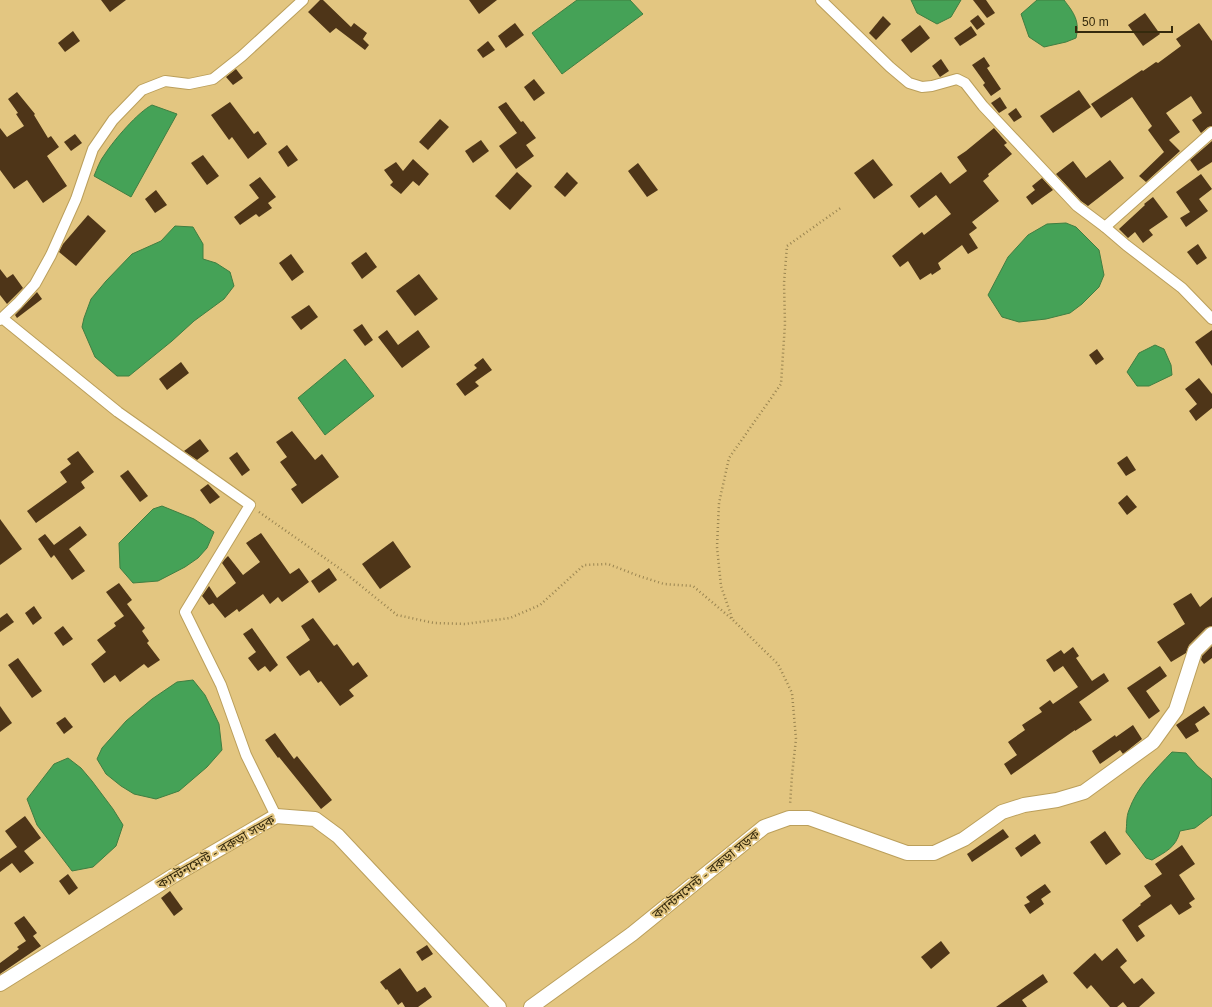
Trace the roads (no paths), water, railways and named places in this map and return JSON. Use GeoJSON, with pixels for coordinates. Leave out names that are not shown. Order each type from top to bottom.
{"type":"FeatureCollection","features":[{"type":"Feature","properties":{"kind":"main road","name":"ক্যান্টনমেন্ট - বরুড়া সড়ক"},"geometry":{"type":"LineString","coordinates":[[531,1007],[632,934],[764,827],[790,818],[809,818],[907,853],[934,853],[964,839],[1002,812],[1024,805],[1057,800],[1084,792],[1153,742],[1176,710],[1195,651],[1212,634]]}},
{"type":"Feature","properties":{"kind":"main road","name":"ক্যান্টনমেন্ট - বরুড়া সড়ক"},"geometry":{"type":"LineString","coordinates":[[0,984],[173,876],[276,816],[315,819],[338,836],[499,1007]]}},
{"type":"Feature","properties":{"kind":"street"},"geometry":{"type":"LineString","coordinates":[[276,816],[246,755],[221,685],[185,612],[250,505],[118,412],[1,319],[35,284],[51,256],[76,199],[93,149],[113,120],[142,90],[165,81],[189,84],[213,79],[242,56],[303,0]]}},
{"type":"Feature","properties":{"kind":"street"},"geometry":{"type":"LineString","coordinates":[[821,0],[890,67],[909,83],[922,87],[932,86],[957,78],[965,83],[983,106],[1076,206],[1182,288],[1212,319]]}},
{"type":"Feature","properties":{"kind":"street"},"geometry":{"type":"LineString","coordinates":[[1105,227],[1212,132]]}}]}
